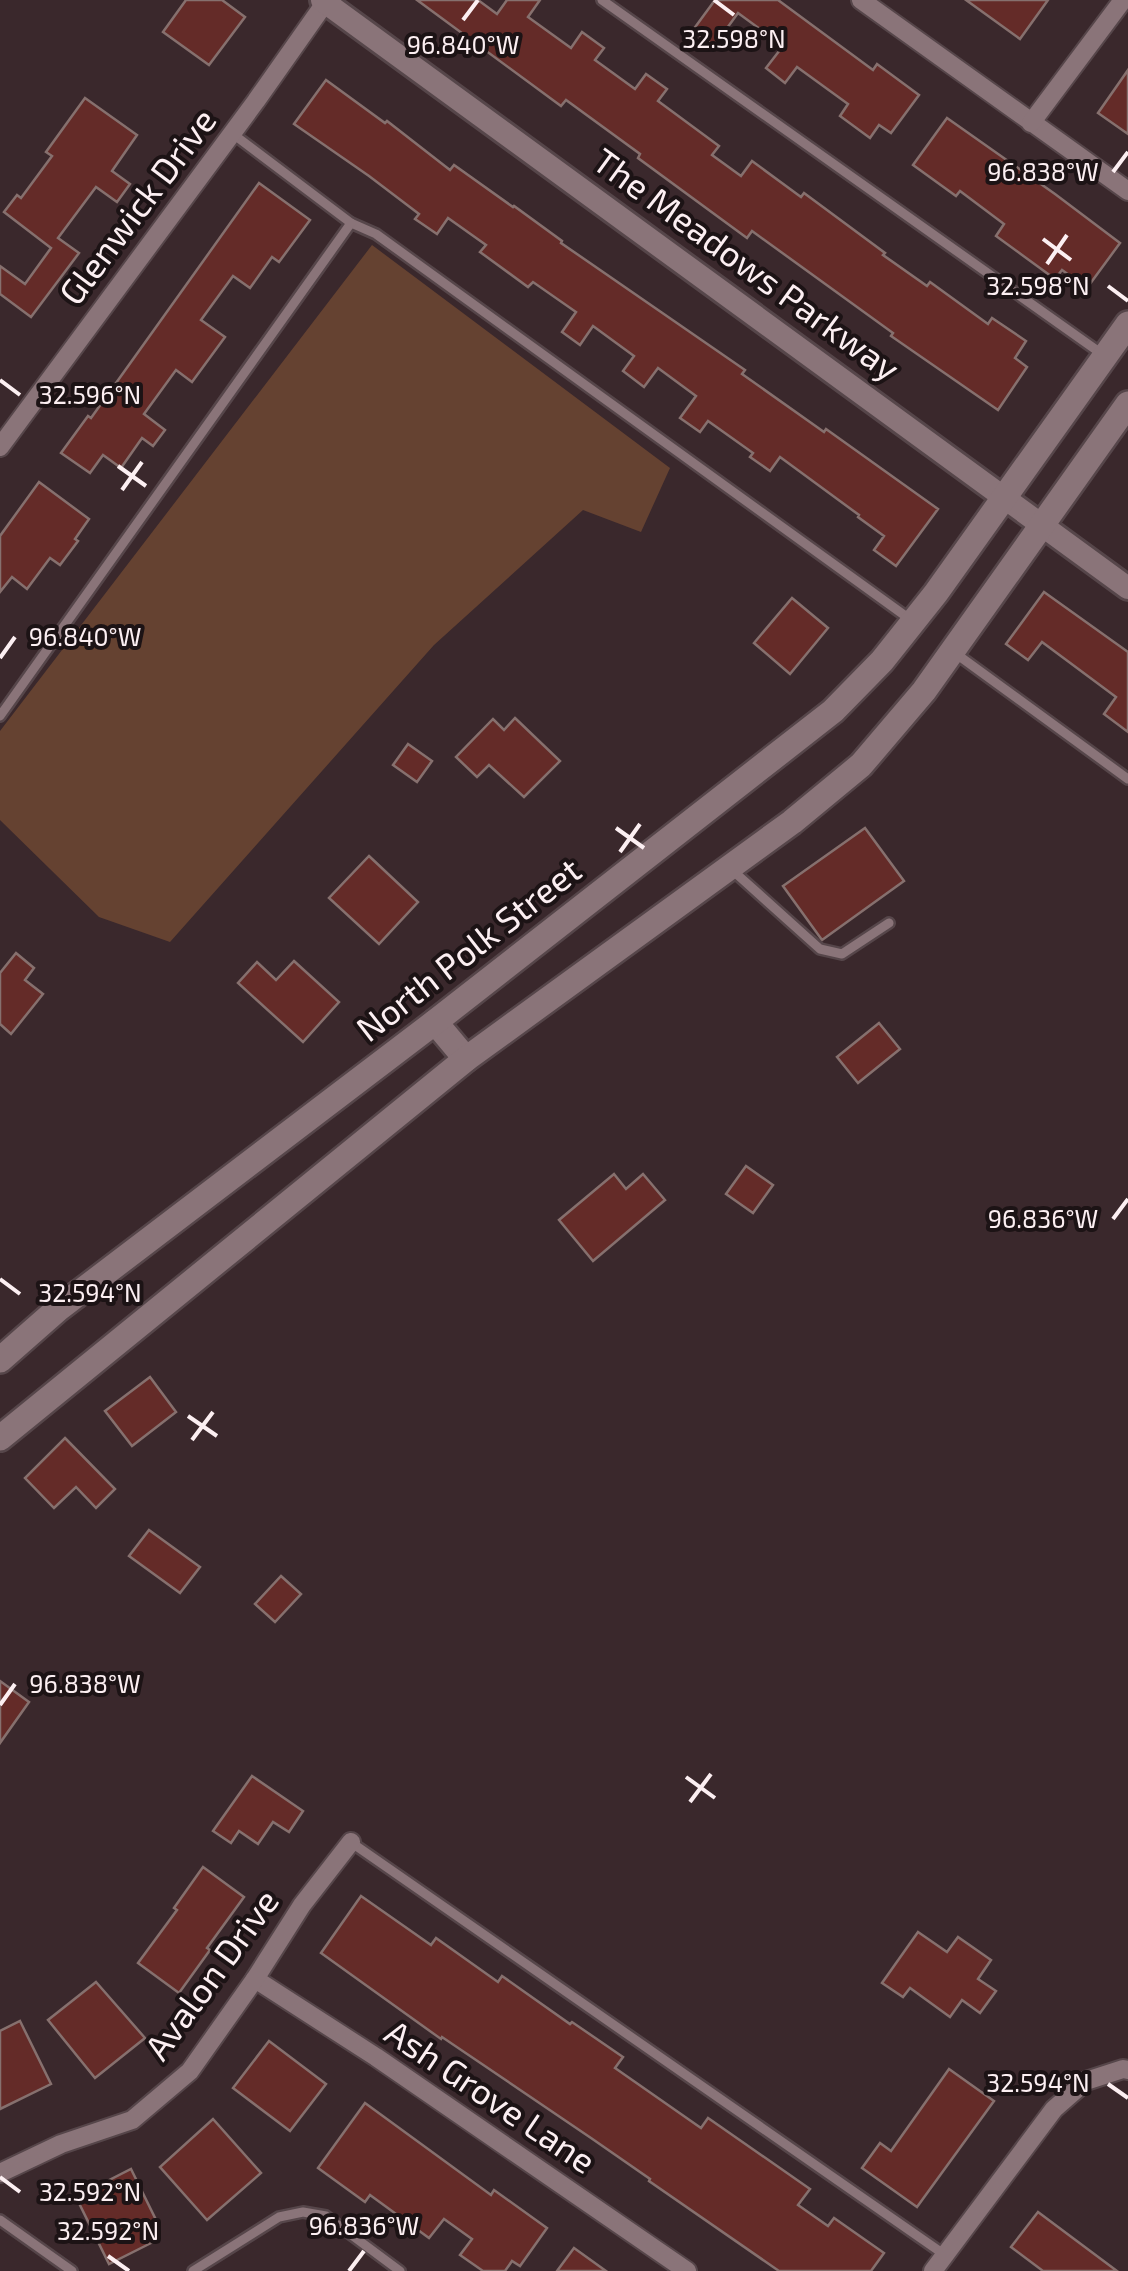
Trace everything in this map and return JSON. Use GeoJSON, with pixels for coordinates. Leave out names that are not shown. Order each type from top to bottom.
{"type":"FeatureCollection","features":[{"type":"Feature","properties":{"kind":"main road","name":"North Polk Street"},"geometry":{"type":"LineString","coordinates":[[0,1360],[58,1309],[834,711],[882,662],[913,622],[1128,324]]}},
{"type":"Feature","properties":{"kind":"main road"},"geometry":{"type":"LineString","coordinates":[[0,1438],[466,1059],[792,822],[860,764],[924,691],[1128,404]]}},
{"type":"Feature","properties":{"kind":"main road"},"geometry":{"type":"LineString","coordinates":[[435,1022],[466,1059]]}},
{"type":"Feature","properties":{"kind":"street"},"geometry":{"type":"LineString","coordinates":[[861,0],[1128,190]]}},
{"type":"Feature","properties":{"kind":"street"},"geometry":{"type":"LineString","coordinates":[[1032,123],[1122,0]]}},
{"type":"Feature","properties":{"kind":"street","name":"Glenwick Drive"},"geometry":{"type":"LineString","coordinates":[[0,447],[232,134],[323,1]]}},
{"type":"Feature","properties":{"kind":"street","name":"The Meadows Parkway"},"geometry":{"type":"LineString","coordinates":[[323,1],[1128,588]]}},
{"type":"Feature","properties":{"kind":"street","name":"Avalon Drive"},"geometry":{"type":"LineString","coordinates":[[0,2173],[60,2144],[132,2120],[190,2072],[302,1905],[351,1842]]}},
{"type":"Feature","properties":{"kind":"street","name":"Ash Grove Lane"},"geometry":{"type":"LineString","coordinates":[[255,1979],[687,2271]]}},
{"type":"Feature","properties":{"kind":"street"},"geometry":{"type":"LineString","coordinates":[[933,2271],[1054,2110],[1086,2081],[1128,2070]]}},
{"type":"Feature","properties":{"kind":"lane"},"geometry":{"type":"LineString","coordinates":[[602,0],[1106,356]]}},
{"type":"Feature","properties":{"kind":"lane"},"geometry":{"type":"LineString","coordinates":[[232,134],[350,223],[376,234],[913,622]]}},
{"type":"Feature","properties":{"kind":"lane"},"geometry":{"type":"LineString","coordinates":[[0,716],[350,223]]}},
{"type":"Feature","properties":{"kind":"lane"},"geometry":{"type":"LineString","coordinates":[[952,652],[1128,779]]}},
{"type":"Feature","properties":{"kind":"lane"},"geometry":{"type":"LineString","coordinates":[[729,867],[820,950],[842,954],[889,923]]}},
{"type":"Feature","properties":{"kind":"lane"},"geometry":{"type":"LineString","coordinates":[[351,1842],[945,2255]]}},
{"type":"Feature","properties":{"kind":"lane"},"geometry":{"type":"LineString","coordinates":[[193,2271],[279,2217],[303,2212],[326,2216],[400,2271]]}},
{"type":"Feature","properties":{"kind":"lane"},"geometry":{"type":"LineString","coordinates":[[0,2220],[72,2271]]}},
{"type":"Feature","properties":{"kind":"shaded area"},"geometry":{"type":"Polygon","coordinates":[[[372,245],[670,468],[641,532],[583,510],[434,645],[170,942],[99,917],[0,820],[0,731],[372,245]]]}},
{"type":"Feature","properties":{"kind":"building"},"geometry":{"type":"Polygon","coordinates":[[[186,0],[222,0],[245,17],[209,65],[163,32],[186,0]]]}},
{"type":"Feature","properties":{"kind":"building"},"geometry":{"type":"Polygon","coordinates":[[[417,0],[478,0],[497,14],[507,0],[540,0],[528,17],[571,48],[582,32],[604,48],[595,60],[635,89],[646,74],[667,89],[658,101],[719,146],[712,155],[741,176],[752,161],[801,197],[804,193],[927,286],[930,282],[988,324],[992,318],[1026,341],[1015,358],[1027,367],[998,410],[891,336],[893,333],[752,231],[747,238],[566,100],[561,106],[417,0]]]}},
{"type":"Feature","properties":{"kind":"building"},"geometry":{"type":"Polygon","coordinates":[[[715,0],[778,0],[873,70],[877,64],[919,95],[891,133],[879,125],[870,138],[840,116],[848,104],[797,67],[785,83],[766,68],[783,46],[738,13],[714,46],[693,30],[715,0]]]}},
{"type":"Feature","properties":{"kind":"building"},"geometry":{"type":"Polygon","coordinates":[[[966,0],[1048,0],[1020,39],[966,0]]]}},
{"type":"Feature","properties":{"kind":"building"},"geometry":{"type":"Polygon","coordinates":[[[1128,70],[1128,134],[1098,113],[1128,70]]]}},
{"type":"Feature","properties":{"kind":"building"},"geometry":{"type":"Polygon","coordinates":[[[326,80],[450,170],[454,165],[514,206],[745,370],[742,374],[938,509],[896,566],[874,550],[884,536],[859,515],[780,457],[770,471],[750,457],[753,453],[708,421],[700,432],[680,418],[696,396],[658,368],[644,387],[623,371],[634,356],[593,326],[580,345],[562,332],[576,312],[533,282],[528,287],[480,252],[486,245],[448,218],[437,234],[415,219],[419,214],[294,124],[326,80]]]}},
{"type":"Feature","properties":{"kind":"building"},"geometry":{"type":"Polygon","coordinates":[[[85,98],[137,135],[112,171],[130,184],[117,202],[96,187],[58,238],[79,253],[31,317],[0,294],[0,266],[25,284],[51,248],[4,212],[17,195],[21,198],[52,156],[46,152],[85,98]]]}},
{"type":"Feature","properties":{"kind":"building"},"geometry":{"type":"Polygon","coordinates":[[[947,118],[1120,243],[1087,288],[1062,270],[1055,279],[996,236],[1004,224],[960,191],[956,196],[913,165],[947,118]]]}},
{"type":"Feature","properties":{"kind":"building"},"geometry":{"type":"Polygon","coordinates":[[[259,183],[310,220],[279,262],[272,257],[250,288],[233,276],[201,320],[225,337],[192,382],[176,370],[144,414],[165,430],[153,446],[142,438],[121,468],[103,455],[90,473],[61,453],[88,416],[91,418],[259,183]]]}},
{"type":"Feature","properties":{"kind":"building"},"geometry":{"type":"Polygon","coordinates":[[[39,482],[89,519],[60,565],[50,558],[27,589],[12,577],[0,592],[0,536],[39,482]]]}},
{"type":"Feature","properties":{"kind":"building"},"geometry":{"type":"Polygon","coordinates":[[[1044,592],[1128,652],[1128,732],[1104,714],[1116,697],[1042,642],[1028,660],[1006,644],[1044,592]]]}},
{"type":"Feature","properties":{"kind":"building"},"geometry":{"type":"Polygon","coordinates":[[[792,598],[828,628],[790,674],[754,643],[792,598]]]}},
{"type":"Feature","properties":{"kind":"building"},"geometry":{"type":"Polygon","coordinates":[[[515,718],[560,761],[524,797],[489,765],[477,777],[456,757],[493,719],[504,730],[515,718]]]}},
{"type":"Feature","properties":{"kind":"building"},"geometry":{"type":"Polygon","coordinates":[[[408,744],[432,761],[417,782],[393,765],[408,744]]]}},
{"type":"Feature","properties":{"kind":"building"},"geometry":{"type":"Polygon","coordinates":[[[865,828],[904,881],[822,940],[783,886],[865,828]]]}},
{"type":"Feature","properties":{"kind":"building"},"geometry":{"type":"Polygon","coordinates":[[[369,856],[418,902],[379,944],[329,898],[369,856]]]}},
{"type":"Feature","properties":{"kind":"building"},"geometry":{"type":"Polygon","coordinates":[[[16,953],[34,968],[25,980],[43,994],[11,1034],[0,1024],[0,973],[16,953]]]}},
{"type":"Feature","properties":{"kind":"building"},"geometry":{"type":"Polygon","coordinates":[[[294,961],[339,1002],[303,1042],[238,983],[257,962],[276,980],[294,961]]]}},
{"type":"Feature","properties":{"kind":"building"},"geometry":{"type":"Polygon","coordinates":[[[879,1023],[900,1049],[858,1083],[837,1057],[879,1023]]]}},
{"type":"Feature","properties":{"kind":"building"},"geometry":{"type":"Polygon","coordinates":[[[746,1166],[773,1185],[753,1213],[726,1194],[746,1166]]]}},
{"type":"Feature","properties":{"kind":"building"},"geometry":{"type":"Polygon","coordinates":[[[614,1174],[626,1189],[643,1174],[665,1200],[593,1261],[559,1220],[614,1174]]]}},
{"type":"Feature","properties":{"kind":"building"},"geometry":{"type":"Polygon","coordinates":[[[150,1377],[176,1412],[132,1446],[105,1411],[150,1377]]]}},
{"type":"Feature","properties":{"kind":"building"},"geometry":{"type":"Polygon","coordinates":[[[65,1438],[115,1489],[96,1508],[76,1487],[54,1508],[25,1478],[65,1438]]]}},
{"type":"Feature","properties":{"kind":"building"},"geometry":{"type":"Polygon","coordinates":[[[149,1530],[200,1567],[180,1593],[129,1556],[149,1530]]]}},
{"type":"Feature","properties":{"kind":"building"},"geometry":{"type":"Polygon","coordinates":[[[281,1576],[301,1594],[275,1622],[255,1604],[281,1576]]]}},
{"type":"Feature","properties":{"kind":"building"},"geometry":{"type":"Polygon","coordinates":[[[0,1681],[29,1702],[0,1743],[0,1681]]]}},
{"type":"Feature","properties":{"kind":"building"},"geometry":{"type":"Polygon","coordinates":[[[252,1776],[303,1811],[289,1832],[273,1822],[258,1844],[239,1831],[231,1843],[213,1831],[252,1776]]]}},
{"type":"Feature","properties":{"kind":"building"},"geometry":{"type":"Polygon","coordinates":[[[203,1867],[244,1897],[179,1993],[138,1963],[203,1867]]]}},
{"type":"Feature","properties":{"kind":"building"},"geometry":{"type":"Polygon","coordinates":[[[361,1896],[431,1945],[436,1938],[498,1982],[502,1976],[572,2022],[623,2057],[615,2068],[701,2128],[708,2118],[810,2189],[798,2205],[828,2226],[834,2218],[884,2253],[871,2271],[779,2271],[321,1953],[361,1896]]]}},
{"type":"Feature","properties":{"kind":"building"},"geometry":{"type":"Polygon","coordinates":[[[918,1932],[947,1952],[958,1937],[991,1960],[978,1979],[996,1991],[980,2013],[962,2000],[950,2017],[910,1988],[903,1997],[882,1983],[918,1932]]]}},
{"type":"Feature","properties":{"kind":"building"},"geometry":{"type":"Polygon","coordinates":[[[96,1982],[145,2038],[95,2078],[48,2020],[96,1982]]]}},
{"type":"Feature","properties":{"kind":"building"},"geometry":{"type":"Polygon","coordinates":[[[20,2021],[51,2084],[0,2109],[0,2031],[20,2021]]]}},
{"type":"Feature","properties":{"kind":"building"},"geometry":{"type":"Polygon","coordinates":[[[269,2041],[326,2084],[290,2131],[233,2088],[269,2041]]]}},
{"type":"Feature","properties":{"kind":"building"},"geometry":{"type":"Polygon","coordinates":[[[949,2069],[994,2101],[917,2207],[862,2168],[880,2143],[891,2151],[949,2069]]]}},
{"type":"Feature","properties":{"kind":"building"},"geometry":{"type":"Polygon","coordinates":[[[365,2103],[491,2195],[494,2190],[547,2228],[520,2266],[512,2261],[505,2271],[483,2271],[460,2255],[472,2239],[444,2219],[429,2238],[370,2195],[365,2202],[318,2168],[365,2103]]]}},
{"type":"Feature","properties":{"kind":"building"},"geometry":{"type":"Polygon","coordinates":[[[213,2119],[261,2173],[207,2220],[160,2167],[213,2119]]]}},
{"type":"Feature","properties":{"kind":"building"},"geometry":{"type":"Polygon","coordinates":[[[131,2169],[158,2224],[147,2229],[153,2242],[109,2264],[76,2197],[131,2169]]]}},
{"type":"Feature","properties":{"kind":"building"},"geometry":{"type":"Polygon","coordinates":[[[1038,2212],[1117,2271],[1043,2271],[1011,2247],[1038,2212]]]}},
{"type":"Feature","properties":{"kind":"building"},"geometry":{"type":"Polygon","coordinates":[[[574,2248],[606,2271],[557,2271],[574,2248]]]}}]}
